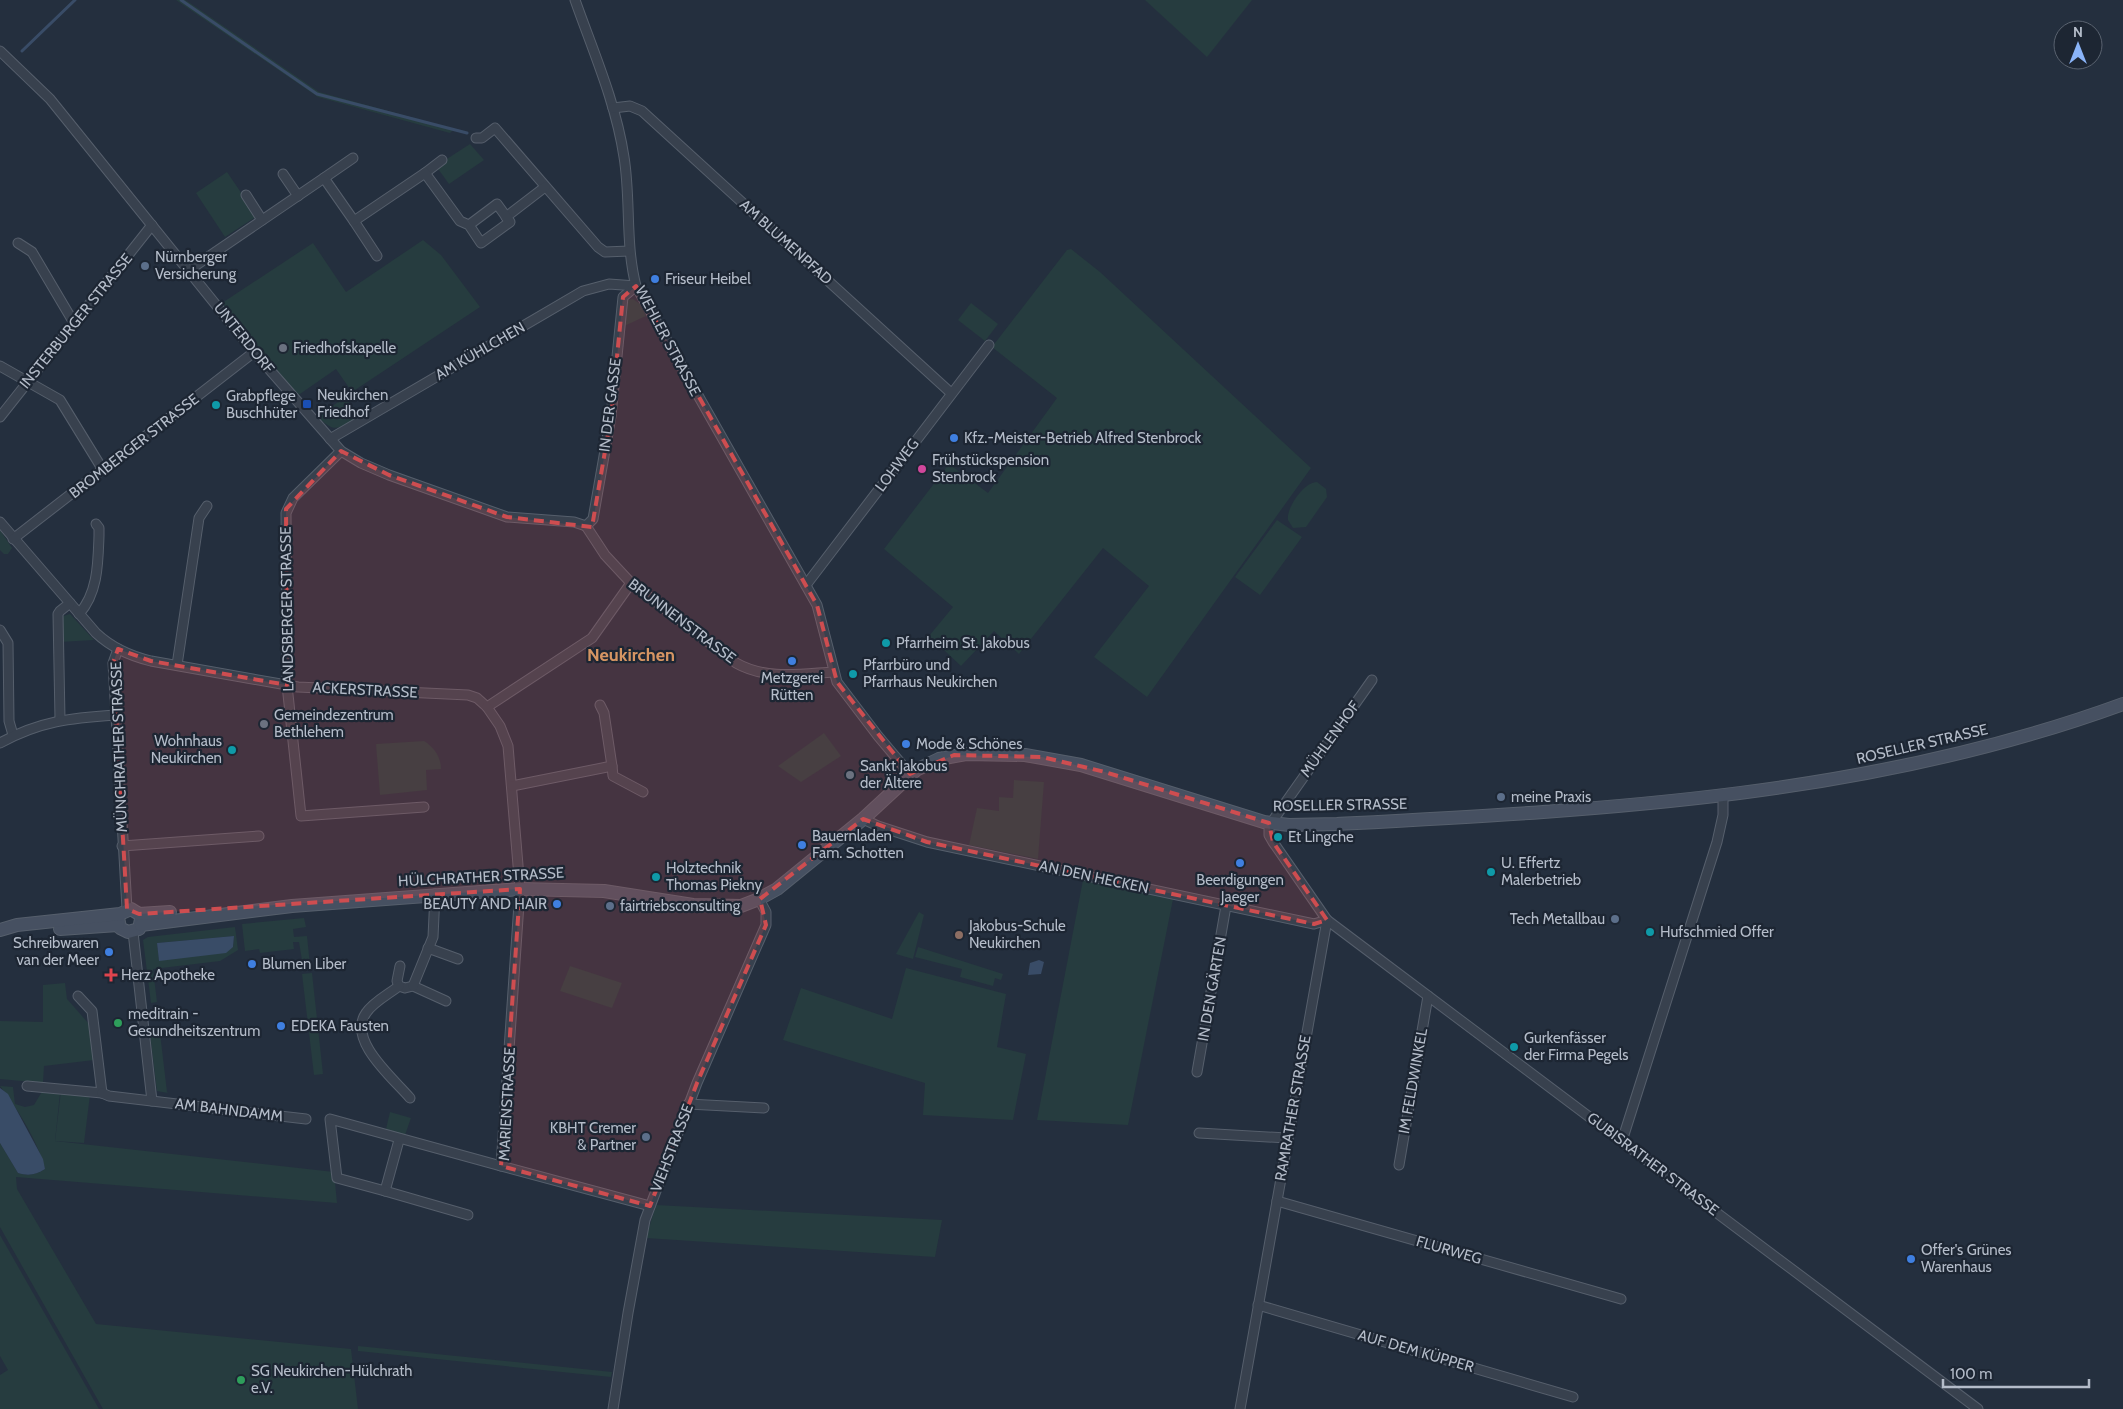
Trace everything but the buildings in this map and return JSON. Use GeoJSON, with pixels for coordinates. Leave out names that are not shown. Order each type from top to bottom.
{"type":"FeatureCollection","features":[{"type":"Feature","properties":{"kind":"street","name":"WEHLER STRASSE"},"geometry":{"type":"LineString","coordinates":[[575,0],[613,108],[626,169],[629,251],[636,286],[806,585],[820,613],[833,672],[839,685],[910,774]]}},
{"type":"Feature","properties":{"kind":"street","name":"UNTERDORF"},"geometry":{"type":"LineString","coordinates":[[0,51],[50,99],[254,352],[341,451],[353,459],[389,475],[506,517],[574,522],[586,526]]}},
{"type":"Feature","properties":{"kind":"street","name":"AM BLUMENPFAD"},"geometry":{"type":"LineString","coordinates":[[613,108],[630,106],[642,111],[951,394]]}},
{"type":"Feature","properties":{"kind":"street"},"geometry":{"type":"LineString","coordinates":[[476,138],[482,138],[494,128],[600,249],[608,252],[629,251]]}},
{"type":"Feature","properties":{"kind":"street"},"geometry":{"type":"LineString","coordinates":[[189,270],[353,158]]}},
{"type":"Feature","properties":{"kind":"street"},"geometry":{"type":"LineString","coordinates":[[354,221],[442,160]]}},
{"type":"Feature","properties":{"kind":"street"},"geometry":{"type":"LineString","coordinates":[[425,173],[460,221],[468,225],[482,243],[510,222],[497,204],[468,225]]}},
{"type":"Feature","properties":{"kind":"street"},"geometry":{"type":"LineString","coordinates":[[283,174],[298,196]]}},
{"type":"Feature","properties":{"kind":"street"},"geometry":{"type":"LineString","coordinates":[[324,178],[377,256]]}},
{"type":"Feature","properties":{"kind":"street"},"geometry":{"type":"LineString","coordinates":[[506,217],[545,187]]}},
{"type":"Feature","properties":{"kind":"street"},"geometry":{"type":"LineString","coordinates":[[246,194],[262,220]]}},
{"type":"Feature","properties":{"kind":"street","name":"INSTERBURGER STRASSE"},"geometry":{"type":"LineString","coordinates":[[0,417],[152,225]]}},
{"type":"Feature","properties":{"kind":"street"},"geometry":{"type":"LineString","coordinates":[[18,242],[32,252],[74,323]]}},
{"type":"Feature","properties":{"kind":"street","name":"AM KÜHLCHEN"},"geometry":{"type":"LineString","coordinates":[[330,439],[587,289],[609,284],[636,286]]}},
{"type":"Feature","properties":{"kind":"street","name":"IN DER GASSE"},"geometry":{"type":"LineString","coordinates":[[586,526],[593,519],[611,416],[623,297],[636,286]]}},
{"type":"Feature","properties":{"kind":"street","name":"LOHWEG"},"geometry":{"type":"LineString","coordinates":[[806,585],[989,344]]}},
{"type":"Feature","properties":{"kind":"street","name":"BROMBERGER STRASSE"},"geometry":{"type":"LineString","coordinates":[[13,539],[254,352]]}},
{"type":"Feature","properties":{"kind":"street"},"geometry":{"type":"LineString","coordinates":[[0,366],[60,400],[103,470]]}},
{"type":"Feature","properties":{"kind":"street","name":"LANDSBERGER STRASSE"},"geometry":{"type":"LineString","coordinates":[[341,451],[293,498],[286,509],[287,685],[301,816],[424,807]]}},
{"type":"Feature","properties":{"kind":"street"},"geometry":{"type":"LineString","coordinates":[[177,665],[199,518],[207,506]]}},
{"type":"Feature","properties":{"kind":"street"},"geometry":{"type":"LineString","coordinates":[[0,522],[13,539]]}},
{"type":"Feature","properties":{"kind":"street"},"geometry":{"type":"LineString","coordinates":[[79,614],[89,602],[94,584],[99,536],[96,524]]}},
{"type":"Feature","properties":{"kind":"street","name":"BRUNNENSTRASSE"},"geometry":{"type":"LineString","coordinates":[[586,526],[605,555],[630,583],[729,658],[751,670],[772,675],[833,672]]}},
{"type":"Feature","properties":{"kind":"street","name":"ACKERSTRASSE"},"geometry":{"type":"LineString","coordinates":[[13,539],[101,637],[118,649],[140,658],[287,685],[468,695],[477,698],[487,706]]}},
{"type":"Feature","properties":{"kind":"street"},"geometry":{"type":"LineString","coordinates":[[487,706],[595,636],[630,583]]}},
{"type":"Feature","properties":{"kind":"street"},"geometry":{"type":"LineString","coordinates":[[60,719],[58,614],[70,603]]}},
{"type":"Feature","properties":{"kind":"street"},"geometry":{"type":"LineString","coordinates":[[0,630],[8,643],[9,721],[13,736]]}},
{"type":"Feature","properties":{"kind":"street","name":"MÜNCHRATHER STRASSE"},"geometry":{"type":"LineString","coordinates":[[118,649],[113,663],[122,846],[122,916]]}},
{"type":"Feature","properties":{"kind":"street","name":"MÜHLENHOF"},"geometry":{"type":"LineString","coordinates":[[1270,823],[1372,680]]}},
{"type":"Feature","properties":{"kind":"street","name":"ROSELLER STRASSE"},"geometry":{"type":"LineString","coordinates":[[760,900],[863,819],[910,774],[932,762],[954,755],[999,753],[1042,757],[1105,772],[1234,814],[1270,823],[1323,824],[1431,819],[1645,804],[1828,781],[1936,760],[2051,728],[2123,704]]}},
{"type":"Feature","properties":{"kind":"street"},"geometry":{"type":"LineString","coordinates":[[600,705],[604,713],[613,776],[643,792]]}},
{"type":"Feature","properties":{"kind":"street","name":"MARIENSTRASSE"},"geometry":{"type":"LineString","coordinates":[[487,706],[506,740],[512,786],[520,888],[501,1166],[650,1206]]}},
{"type":"Feature","properties":{"kind":"street"},"geometry":{"type":"LineString","coordinates":[[0,743],[13,736],[60,719],[115,715]]}},
{"type":"Feature","properties":{"kind":"street"},"geometry":{"type":"LineString","coordinates":[[512,786],[612,766]]}},
{"type":"Feature","properties":{"kind":"street"},"geometry":{"type":"LineString","coordinates":[[1622,1141],[1717,842],[1724,815],[1723,795]]}},
{"type":"Feature","properties":{"kind":"street","name":"AN DEN HECKEN"},"geometry":{"type":"LineString","coordinates":[[863,819],[878,826],[927,842],[1314,924],[1327,920]]}},
{"type":"Feature","properties":{"kind":"street"},"geometry":{"type":"LineString","coordinates":[[1270,823],[1269,833],[1272,839],[1327,920]]}},
{"type":"Feature","properties":{"kind":"street","name":"MÜNCHRATHER STRASSE"},"geometry":{"type":"LineString","coordinates":[[122,846],[259,836]]}},
{"type":"Feature","properties":{"kind":"street","name":"HÜLCHRATHER STRASSE"},"geometry":{"type":"LineString","coordinates":[[122,916],[124,930],[138,924],[267,905],[292,906],[520,888],[616,892],[684,904],[721,907],[742,906],[760,900]]}},
{"type":"Feature","properties":{"kind":"street"},"geometry":{"type":"LineString","coordinates":[[413,986],[432,937],[434,894]]}},
{"type":"Feature","properties":{"kind":"street","name":"VIEHSTRASSE"},"geometry":{"type":"LineString","coordinates":[[613,1409],[642,1234],[650,1206],[688,1104],[766,923],[765,910],[760,900]]}},
{"type":"Feature","properties":{"kind":"street","name":"IN DEN GÄRTEN"},"geometry":{"type":"LineString","coordinates":[[1197,1072],[1226,906]]}},
{"type":"Feature","properties":{"kind":"street","name":"HÜLCHRATHER STRASSE"},"geometry":{"type":"LineString","coordinates":[[1,929],[18,932],[122,916],[131,909],[138,924]]}},
{"type":"Feature","properties":{"kind":"street","name":"GUBISRATHER STRASSE"},"geometry":{"type":"LineString","coordinates":[[1327,920],[1978,1409]]}},
{"type":"Feature","properties":{"kind":"street","name":"RAMRATHER STRASSE"},"geometry":{"type":"LineString","coordinates":[[1240,1409],[1327,920]]}},
{"type":"Feature","properties":{"kind":"street"},"geometry":{"type":"LineString","coordinates":[[138,924],[152,1101]]}},
{"type":"Feature","properties":{"kind":"street"},"geometry":{"type":"LineString","coordinates":[[428,948],[458,959]]}},
{"type":"Feature","properties":{"kind":"street"},"geometry":{"type":"LineString","coordinates":[[399,986],[397,981],[400,966]]}},
{"type":"Feature","properties":{"kind":"street"},"geometry":{"type":"LineString","coordinates":[[399,986],[408,988],[413,986],[446,1001]]}},
{"type":"Feature","properties":{"kind":"street"},"geometry":{"type":"LineString","coordinates":[[399,986],[368,1010],[362,1021],[361,1033],[366,1046],[410,1098]]}},
{"type":"Feature","properties":{"kind":"street"},"geometry":{"type":"LineString","coordinates":[[78,996],[92,1012],[102,1092]]}},
{"type":"Feature","properties":{"kind":"street","name":"IM FELDWINKEL"},"geometry":{"type":"LineString","coordinates":[[1399,1165],[1428,996]]}},
{"type":"Feature","properties":{"kind":"street","name":"AM BAHNDAMM"},"geometry":{"type":"LineString","coordinates":[[27,1086],[102,1092],[108,1096],[306,1119]]}},
{"type":"Feature","properties":{"kind":"street"},"geometry":{"type":"LineString","coordinates":[[688,1104],[764,1108]]}},
{"type":"Feature","properties":{"kind":"street"},"geometry":{"type":"LineString","coordinates":[[468,1215],[337,1178],[330,1120],[501,1166]]}},
{"type":"Feature","properties":{"kind":"street"},"geometry":{"type":"LineString","coordinates":[[1199,1133],[1287,1138]]}},
{"type":"Feature","properties":{"kind":"street"},"geometry":{"type":"LineString","coordinates":[[385,1192],[399,1140]]}},
{"type":"Feature","properties":{"kind":"street","name":"FLURWEG"},"geometry":{"type":"LineString","coordinates":[[1277,1201],[1621,1299]]}},
{"type":"Feature","properties":{"kind":"street","name":"AUF DEM KÜPPER"},"geometry":{"type":"LineString","coordinates":[[1258,1305],[1573,1397]]}},
{"type":"Feature","properties":{"kind":"highlighted area"},"geometry":{"type":"Polygon","coordinates":[[[636,286],[817,605],[837,682],[910,774],[954,755],[1042,757],[1105,772],[1269,823],[1273,842],[1327,920],[1314,924],[927,842],[863,819],[760,899],[766,925],[697,1083],[650,1206],[501,1166],[520,889],[139,914],[127,909],[113,663],[118,649],[151,661],[287,685],[286,509],[341,451],[389,475],[507,517],[592,527],[611,416],[623,297],[636,286]]]}},
{"type":"Feature","properties":{"kind":"green space"},"geometry":{"type":"Polygon","coordinates":[[[176,0],[185,0],[190,3],[319,92],[454,129],[450,133],[318,97],[176,0]]]}},
{"type":"Feature","properties":{"kind":"green space"},"geometry":{"type":"Polygon","coordinates":[[[1145,0],[1252,0],[1207,57],[1145,0]]]}},
{"type":"Feature","properties":{"kind":"green space"},"geometry":{"type":"Polygon","coordinates":[[[470,144],[484,160],[449,184],[436,166],[470,144]]]}},
{"type":"Feature","properties":{"kind":"green space"},"geometry":{"type":"Polygon","coordinates":[[[227,172],[257,216],[225,237],[196,193],[227,172]]]}},
{"type":"Feature","properties":{"kind":"green space"},"geometry":{"type":"Polygon","coordinates":[[[423,240],[441,255],[480,307],[352,392],[336,369],[297,396],[222,303],[313,243],[346,292],[423,240]]]}},
{"type":"Feature","properties":{"kind":"green space"},"geometry":{"type":"Polygon","coordinates":[[[1071,249],[1100,272],[1311,468],[1147,697],[1094,657],[1149,586],[1103,548],[1019,654],[994,631],[961,666],[929,636],[953,607],[884,549],[949,464],[988,493],[1057,398],[992,347],[1067,250],[1071,249]]]}},
{"type":"Feature","properties":{"kind":"green space"},"geometry":{"type":"Polygon","coordinates":[[[633,299],[640,304],[646,316],[622,327],[626,300],[633,299]]]}},
{"type":"Feature","properties":{"kind":"green space"},"geometry":{"type":"Polygon","coordinates":[[[971,303],[998,324],[985,341],[958,320],[971,303]]]}},
{"type":"Feature","properties":{"kind":"green space"},"geometry":{"type":"Polygon","coordinates":[[[346,397],[358,417],[337,428],[323,422],[317,416],[346,397]]]}},
{"type":"Feature","properties":{"kind":"green space"},"geometry":{"type":"Polygon","coordinates":[[[1317,482],[1326,489],[1327,497],[1306,527],[1293,528],[1288,520],[1288,515],[1293,503],[1307,486],[1317,482]]]}},
{"type":"Feature","properties":{"kind":"green space"},"geometry":{"type":"Polygon","coordinates":[[[1277,520],[1302,537],[1260,595],[1235,577],[1277,520]]]}},
{"type":"Feature","properties":{"kind":"green space"},"geometry":{"type":"Polygon","coordinates":[[[0,530],[12,548],[8,554],[4,554],[0,550],[0,530]]]}},
{"type":"Feature","properties":{"kind":"green space"},"geometry":{"type":"Polygon","coordinates":[[[70,614],[94,640],[60,642],[60,617],[70,614]]]}},
{"type":"Feature","properties":{"kind":"green space"},"geometry":{"type":"Polygon","coordinates":[[[824,733],[841,756],[801,782],[778,766],[824,733]]]}},
{"type":"Feature","properties":{"kind":"green space"},"geometry":{"type":"Polygon","coordinates":[[[424,741],[436,753],[440,760],[441,769],[426,770],[427,790],[380,795],[376,744],[424,741]]]}},
{"type":"Feature","properties":{"kind":"green space"},"geometry":{"type":"Polygon","coordinates":[[[1014,780],[1044,782],[1038,859],[969,845],[977,808],[999,811],[999,797],[1013,798],[1014,780]]]}},
{"type":"Feature","properties":{"kind":"green space"},"geometry":{"type":"Polygon","coordinates":[[[1083,880],[1173,899],[1128,1125],[1037,1120],[1083,880]]]}},
{"type":"Feature","properties":{"kind":"green space"},"geometry":{"type":"Polygon","coordinates":[[[919,912],[924,915],[913,959],[896,954],[919,912]]]}},
{"type":"Feature","properties":{"kind":"green space"},"geometry":{"type":"Polygon","coordinates":[[[304,918],[306,927],[293,929],[294,937],[307,936],[310,965],[303,966],[299,942],[293,942],[294,949],[260,953],[259,949],[245,951],[242,924],[304,918]]]}},
{"type":"Feature","properties":{"kind":"green space"},"geometry":{"type":"Polygon","coordinates":[[[235,927],[238,950],[220,961],[153,969],[157,1002],[151,1003],[143,940],[148,937],[235,927]],[[234,936],[157,943],[159,960],[233,947],[234,936]]]}},
{"type":"Feature","properties":{"kind":"green space"},"geometry":{"type":"Polygon","coordinates":[[[918,947],[1003,974],[1001,980],[995,978],[993,986],[960,977],[962,969],[915,957],[918,947]]]}},
{"type":"Feature","properties":{"kind":"green space"},"geometry":{"type":"Polygon","coordinates":[[[570,966],[622,983],[612,1008],[560,991],[570,966]]]}},
{"type":"Feature","properties":{"kind":"green space"},"geometry":{"type":"Polygon","coordinates":[[[906,968],[1006,994],[997,1047],[1026,1054],[1013,1120],[923,1115],[925,1083],[783,1040],[801,988],[892,1019],[906,968]]]}},
{"type":"Feature","properties":{"kind":"green space"},"geometry":{"type":"Polygon","coordinates":[[[312,973],[323,1074],[314,1075],[302,974],[312,973]]]}},
{"type":"Feature","properties":{"kind":"green space"},"geometry":{"type":"Polygon","coordinates":[[[65,983],[67,999],[89,1024],[94,1060],[44,1066],[43,1083],[0,1079],[0,1021],[43,1022],[43,985],[65,983]]]}},
{"type":"Feature","properties":{"kind":"green space"},"geometry":{"type":"Polygon","coordinates":[[[160,1033],[168,1093],[157,1091],[150,1034],[160,1033]]]}},
{"type":"Feature","properties":{"kind":"green space"},"geometry":{"type":"Polygon","coordinates":[[[0,1086],[13,1087],[15,1104],[25,1107],[34,1105],[43,1090],[60,1093],[55,1141],[334,1172],[337,1203],[16,1177],[17,1189],[96,1324],[351,1349],[358,1409],[103,1409],[0,1227],[0,1143],[18,1173],[32,1174],[45,1169],[38,1148],[26,1125],[0,1086]]]}},
{"type":"Feature","properties":{"kind":"green space"},"geometry":{"type":"Polygon","coordinates":[[[61,1091],[90,1095],[84,1143],[55,1141],[61,1091]]]}},
{"type":"Feature","properties":{"kind":"green space"},"geometry":{"type":"Polygon","coordinates":[[[390,1112],[411,1118],[405,1135],[386,1129],[390,1112]]]}},
{"type":"Feature","properties":{"kind":"green space"},"geometry":{"type":"Polygon","coordinates":[[[656,1205],[942,1220],[935,1257],[646,1238],[656,1205]]]}},
{"type":"Feature","properties":{"kind":"green space"},"geometry":{"type":"Polygon","coordinates":[[[0,1235],[99,1409],[0,1409],[0,1375],[8,1370],[0,1356],[0,1235]]]}},
{"type":"Feature","properties":{"kind":"green space"},"geometry":{"type":"Polygon","coordinates":[[[358,1346],[612,1372],[611,1377],[358,1351],[358,1346]]]}},
{"type":"Feature","properties":{"kind":"water"},"geometry":{"type":"Polygon","coordinates":[[[234,936],[233,947],[226,953],[159,961],[157,943],[234,936]]]}},
{"type":"Feature","properties":{"kind":"water"},"geometry":{"type":"Polygon","coordinates":[[[1039,960],[1044,962],[1041,974],[1028,975],[1030,963],[1039,960]]]}},
{"type":"Feature","properties":{"kind":"water"},"geometry":{"type":"Polygon","coordinates":[[[0,1088],[8,1094],[43,1159],[45,1169],[42,1171],[35,1174],[18,1173],[0,1143],[0,1088]]]}},
{"type":"Feature","properties":{"kind":"waterway"},"geometry":{"type":"LineString","coordinates":[[22,51],[75,0]]}},
{"type":"Feature","properties":{"kind":"waterway"},"geometry":{"type":"LineString","coordinates":[[181,0],[317,94],[467,133]]}},
{"type":"Feature","properties":{"kind":"place","name":"Nürnberger Versicherung"},"geometry":{"type":"Point","coordinates":[145,266]}},
{"type":"Feature","properties":{"kind":"place","name":"Friseur Heibel"},"geometry":{"type":"Point","coordinates":[655,279]}},
{"type":"Feature","properties":{"kind":"place","name":"Friedhofskapelle"},"geometry":{"type":"Point","coordinates":[283,348]}},
{"type":"Feature","properties":{"kind":"place","name":"Neukirchen Friedhof"},"geometry":{"type":"Point","coordinates":[307,404]}},
{"type":"Feature","properties":{"kind":"place","name":"Grabpflege Buschhüter"},"geometry":{"type":"Point","coordinates":[216,405]}},
{"type":"Feature","properties":{"kind":"place","name":"Kfz.-Meister-Betrieb Alfred Stenbrock"},"geometry":{"type":"Point","coordinates":[954,438]}},
{"type":"Feature","properties":{"kind":"place","name":"Frühstückspension Stenbrock"},"geometry":{"type":"Point","coordinates":[922,469]}},
{"type":"Feature","properties":{"kind":"place","name":"Pfarrheim St. Jakobus"},"geometry":{"type":"Point","coordinates":[886,643]}},
{"type":"Feature","properties":{"kind":"place","name":"Metzgerei Rütten"},"geometry":{"type":"Point","coordinates":[792,661]}},
{"type":"Feature","properties":{"kind":"place","name":"Pfarrbüro und Pfarrhaus Neukirchen"},"geometry":{"type":"Point","coordinates":[853,674]}},
{"type":"Feature","properties":{"kind":"place","name":"Gemeindezentrum Bethlehem"},"geometry":{"type":"Point","coordinates":[264,724]}},
{"type":"Feature","properties":{"kind":"place","name":"Mode & Schönes"},"geometry":{"type":"Point","coordinates":[906,744]}},
{"type":"Feature","properties":{"kind":"place","name":"Wohnhaus Neukirchen"},"geometry":{"type":"Point","coordinates":[232,750]}},
{"type":"Feature","properties":{"kind":"place","name":"Sankt Jakobus der Ältere"},"geometry":{"type":"Point","coordinates":[850,775]}},
{"type":"Feature","properties":{"kind":"place","name":"meine Praxis"},"geometry":{"type":"Point","coordinates":[1501,797]}},
{"type":"Feature","properties":{"kind":"place","name":"Et Lingche"},"geometry":{"type":"Point","coordinates":[1278,837]}},
{"type":"Feature","properties":{"kind":"place","name":"Bauernladen Fam. Schotten"},"geometry":{"type":"Point","coordinates":[802,845]}},
{"type":"Feature","properties":{"kind":"place","name":"Beerdigungen Jaeger"},"geometry":{"type":"Point","coordinates":[1240,863]}},
{"type":"Feature","properties":{"kind":"place","name":"U. Effertz Malerbetrieb"},"geometry":{"type":"Point","coordinates":[1491,872]}},
{"type":"Feature","properties":{"kind":"place","name":"Holztechnik Thomas Piekny"},"geometry":{"type":"Point","coordinates":[656,877]}},
{"type":"Feature","properties":{"kind":"place","name":"BEAUTY AND HAIR"},"geometry":{"type":"Point","coordinates":[557,904]}},
{"type":"Feature","properties":{"kind":"place","name":"fairtriebsconsulting"},"geometry":{"type":"Point","coordinates":[610,906]}},
{"type":"Feature","properties":{"kind":"place","name":"Tech Metallbau"},"geometry":{"type":"Point","coordinates":[1615,919]}},
{"type":"Feature","properties":{"kind":"place","name":"Hufschmied Offer"},"geometry":{"type":"Point","coordinates":[1650,932]}},
{"type":"Feature","properties":{"kind":"place","name":"Jakobus-Schule Neukirchen"},"geometry":{"type":"Point","coordinates":[959,935]}},
{"type":"Feature","properties":{"kind":"place","name":"Schreibwaren van der Meer"},"geometry":{"type":"Point","coordinates":[109,952]}},
{"type":"Feature","properties":{"kind":"place","name":"Blumen Liber"},"geometry":{"type":"Point","coordinates":[252,964]}},
{"type":"Feature","properties":{"kind":"place","name":"Herz Apotheke"},"geometry":{"type":"Point","coordinates":[111,975]}},
{"type":"Feature","properties":{"kind":"place","name":"meditrain - Gesundheitszentrum"},"geometry":{"type":"Point","coordinates":[118,1023]}},
{"type":"Feature","properties":{"kind":"place","name":"EDEKA Fausten"},"geometry":{"type":"Point","coordinates":[281,1026]}},
{"type":"Feature","properties":{"kind":"place","name":"Gurkenfässer der Firma Pegels"},"geometry":{"type":"Point","coordinates":[1514,1047]}},
{"type":"Feature","properties":{"kind":"place","name":"KBHT Cremer & Partner"},"geometry":{"type":"Point","coordinates":[646,1137]}},
{"type":"Feature","properties":{"kind":"place","name":"Offer's Grünes Warenhaus"},"geometry":{"type":"Point","coordinates":[1911,1259]}},
{"type":"Feature","properties":{"kind":"place","name":"SG Neukirchen-Hülchrath e.V."},"geometry":{"type":"Point","coordinates":[241,1380]}},
{"type":"Feature","properties":{"kind":"district","name":"Neukirchen"},"geometry":{"type":"Point","coordinates":[631,655]}}]}
